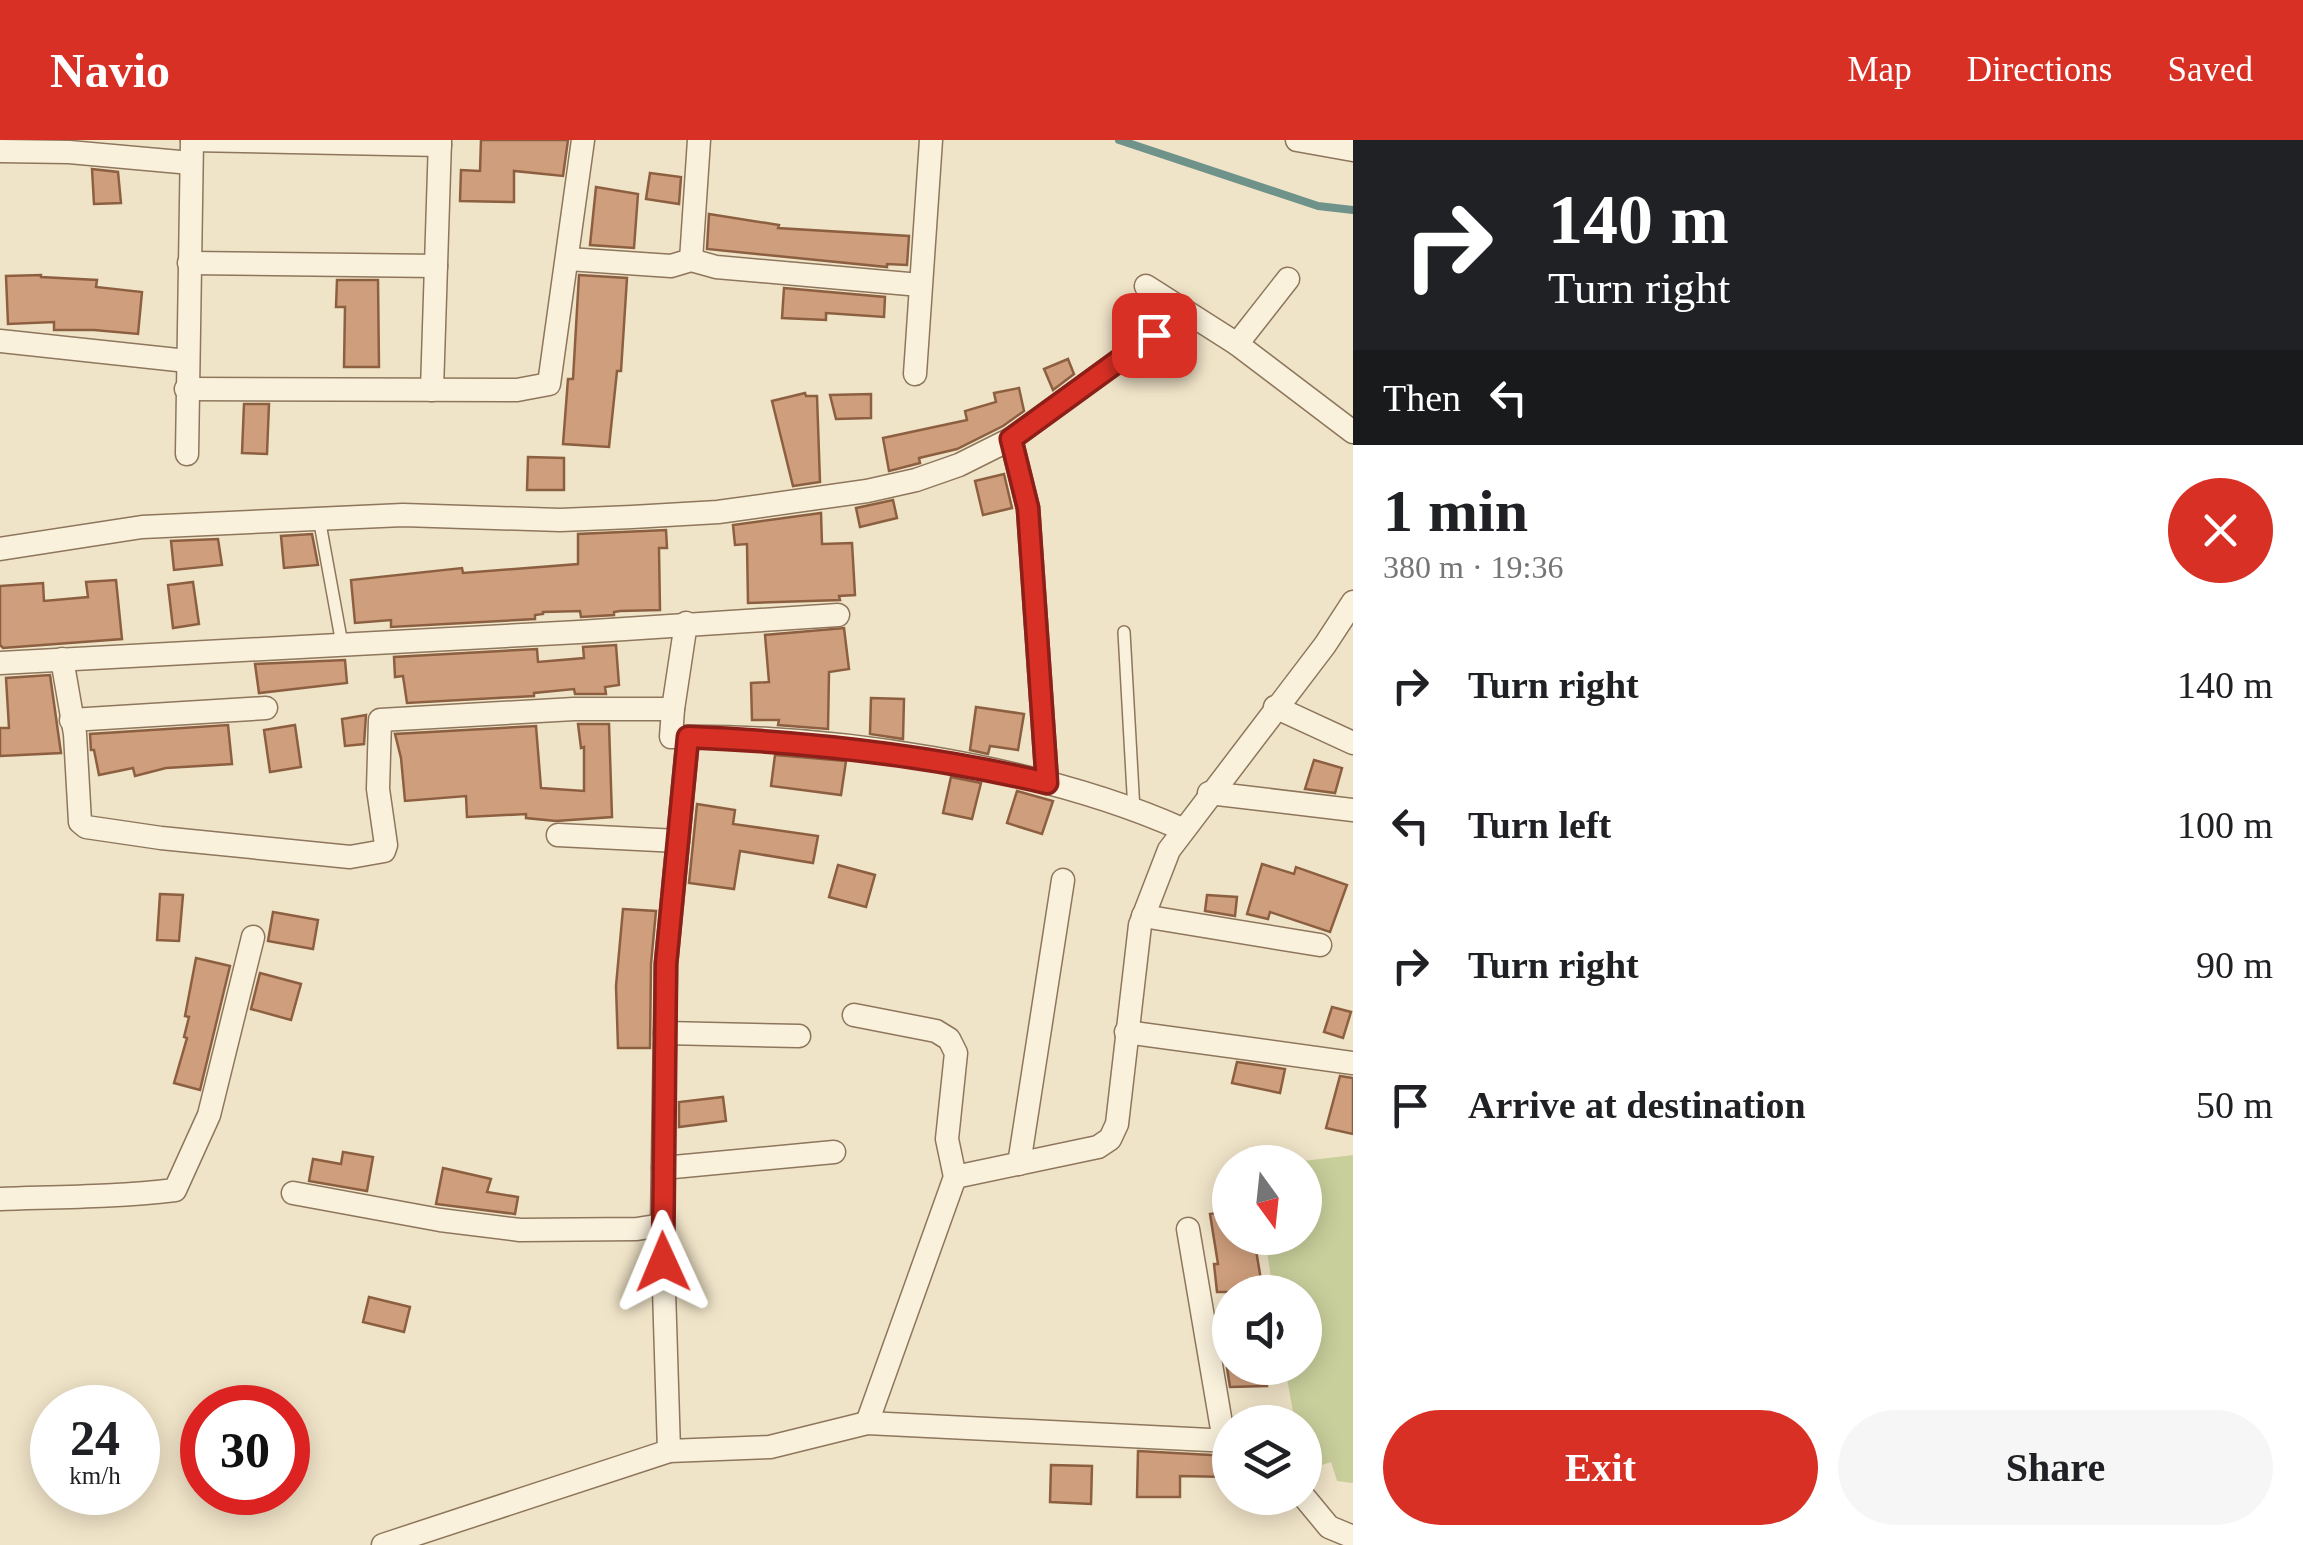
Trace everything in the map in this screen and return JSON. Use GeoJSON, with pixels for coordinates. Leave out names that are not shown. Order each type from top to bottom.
{"type":"FeatureCollection","features":[{"type":"Feature","properties":{"kind":"street"},"geometry":{"type":"LineString","coordinates":[[186,389],[517,390],[549,384],[583,140]]}},
{"type":"Feature","properties":{"kind":"street"},"geometry":{"type":"LineString","coordinates":[[691,260],[699,140]]}},
{"type":"Feature","properties":{"kind":"street"},"geometry":{"type":"LineString","coordinates":[[915,374],[931,140]]}},
{"type":"Feature","properties":{"kind":"street"},"geometry":{"type":"LineString","coordinates":[[1297,140],[1353,150]]}},
{"type":"Feature","properties":{"kind":"street"},"geometry":{"type":"LineString","coordinates":[[0,151],[116,156],[192,148],[440,142],[432,390]]}},
{"type":"Feature","properties":{"kind":"street"},"geometry":{"type":"LineString","coordinates":[[186,454],[192,148]]}},
{"type":"Feature","properties":{"kind":"street"},"geometry":{"type":"LineString","coordinates":[[568,260],[671,266],[691,260],[716,267],[920,285]]}},
{"type":"Feature","properties":{"kind":"street"},"geometry":{"type":"LineString","coordinates":[[189,263],[436,266]]}},
{"type":"Feature","properties":{"kind":"street"},"geometry":{"type":"LineString","coordinates":[[1237,344],[1288,279]]}},
{"type":"Feature","properties":{"kind":"street"},"geometry":{"type":"LineString","coordinates":[[1146,286],[1237,344],[1353,432]]}},
{"type":"Feature","properties":{"kind":"street"},"geometry":{"type":"LineString","coordinates":[[0,548],[142,527],[404,515],[560,520],[718,512],[786,504],[916,480],[959,464],[1011,439],[1154,335]]}},
{"type":"Feature","properties":{"kind":"street"},"geometry":{"type":"LineString","coordinates":[[0,340],[187,361]]}},
{"type":"Feature","properties":{"kind":"street"},"geometry":{"type":"LineString","coordinates":[[1011,439],[1028,508],[1047,783]]}},
{"type":"Feature","properties":{"kind":"street"},"geometry":{"type":"LineString","coordinates":[[956,1177],[1098,1147],[1110,1139],[1117,1124],[1144,916],[1169,850],[1325,645],[1353,602]]}},
{"type":"Feature","properties":{"kind":"street"},"geometry":{"type":"LineString","coordinates":[[0,663],[838,615]]}},
{"type":"Feature","properties":{"kind":"street"},"geometry":{"type":"LineString","coordinates":[[686,624],[671,737],[805,744],[919,757],[1047,783],[1182,829]]}},
{"type":"Feature","properties":{"kind":"street"},"geometry":{"type":"LineString","coordinates":[[62,659],[75,734],[80,822],[86,827],[350,857],[384,852],[386,845],[378,789],[380,720],[574,709],[673,708]]}},
{"type":"Feature","properties":{"kind":"street"},"geometry":{"type":"LineString","coordinates":[[1275,707],[1353,743]]}},
{"type":"Feature","properties":{"kind":"street"},"geometry":{"type":"LineString","coordinates":[[70,720],[266,708]]}},
{"type":"Feature","properties":{"kind":"street"},"geometry":{"type":"LineString","coordinates":[[669,1451],[662,1224],[666,964],[688,737]]}},
{"type":"Feature","properties":{"kind":"street"},"geometry":{"type":"LineString","coordinates":[[1209,793],[1353,810]]}},
{"type":"Feature","properties":{"kind":"street"},"geometry":{"type":"LineString","coordinates":[[558,835],[678,840]]}},
{"type":"Feature","properties":{"kind":"street"},"geometry":{"type":"LineString","coordinates":[[1020,1164],[1064,880]]}},
{"type":"Feature","properties":{"kind":"street"},"geometry":{"type":"LineString","coordinates":[[1144,916],[1320,945]]}},
{"type":"Feature","properties":{"kind":"street"},"geometry":{"type":"LineString","coordinates":[[0,1199],[71,1194],[126,1196],[175,1190],[209,1115],[253,938]]}},
{"type":"Feature","properties":{"kind":"street"},"geometry":{"type":"LineString","coordinates":[[854,1016],[936,1030],[956,1052],[947,1139],[956,1177],[867,1423]]}},
{"type":"Feature","properties":{"kind":"street"},"geometry":{"type":"LineString","coordinates":[[1126,1032],[1353,1063]]}},
{"type":"Feature","properties":{"kind":"street"},"geometry":{"type":"LineString","coordinates":[[665,1033],[799,1036]]}},
{"type":"Feature","properties":{"kind":"street"},"geometry":{"type":"LineString","coordinates":[[663,1168],[834,1152]]}},
{"type":"Feature","properties":{"kind":"street"},"geometry":{"type":"LineString","coordinates":[[293,1193],[440,1220],[520,1230],[637,1229],[662,1224]]}},
{"type":"Feature","properties":{"kind":"street"},"geometry":{"type":"LineString","coordinates":[[1188,1229],[1220,1405]]}},
{"type":"Feature","properties":{"kind":"street"},"geometry":{"type":"LineString","coordinates":[[384,1545],[669,1451],[770,1447],[867,1423],[1212,1440]]}},
{"type":"Feature","properties":{"kind":"street"},"geometry":{"type":"LineString","coordinates":[[1319,1515],[1329,1527],[1353,1537]]}},
{"type":"Feature","properties":{"kind":"lane"},"geometry":{"type":"LineString","coordinates":[[319,518],[342,644]]}},
{"type":"Feature","properties":{"kind":"lane"},"geometry":{"type":"LineString","coordinates":[[1124,632],[1134,811]]}},
{"type":"Feature","properties":{"kind":"green space"},"geometry":{"type":"Polygon","coordinates":[[[1353,1155],[1353,1483],[1337,1481],[1331,1462],[1322,1465],[1322,1405],[1292,1405],[1288,1385],[1322,1385],[1322,1275],[1270,1275],[1268,1255],[1322,1255],[1322,1159],[1353,1155]]]}},
{"type":"Feature","properties":{"kind":"building"},"geometry":{"type":"Polygon","coordinates":[[[481,140],[568,140],[563,176],[514,171],[514,202],[460,201],[461,170],[480,171],[481,140]]]}},
{"type":"Feature","properties":{"kind":"building"},"geometry":{"type":"Polygon","coordinates":[[[92,169],[118,172],[121,203],[94,204],[92,169]]]}},
{"type":"Feature","properties":{"kind":"building"},"geometry":{"type":"Polygon","coordinates":[[[650,173],[681,177],[679,204],[646,199],[650,173]]]}},
{"type":"Feature","properties":{"kind":"building"},"geometry":{"type":"Polygon","coordinates":[[[596,187],[638,194],[634,248],[590,245],[596,187]]]}},
{"type":"Feature","properties":{"kind":"building"},"geometry":{"type":"Polygon","coordinates":[[[709,214],[779,225],[778,228],[909,236],[907,265],[887,267],[707,249],[709,214]]]}},
{"type":"Feature","properties":{"kind":"building"},"geometry":{"type":"Polygon","coordinates":[[[579,275],[627,278],[621,371],[617,371],[609,447],[563,444],[568,379],[573,379],[579,275]]]}},
{"type":"Feature","properties":{"kind":"building"},"geometry":{"type":"Polygon","coordinates":[[[6,276],[97,280],[96,287],[142,292],[138,334],[54,330],[54,322],[8,324],[6,276]]]}},
{"type":"Feature","properties":{"kind":"building"},"geometry":{"type":"Polygon","coordinates":[[[337,280],[378,280],[379,367],[344,367],[345,307],[336,307],[337,280]]]}},
{"type":"Feature","properties":{"kind":"building"},"geometry":{"type":"Polygon","coordinates":[[[784,288],[885,297],[884,317],[826,313],[826,320],[782,318],[784,288]]]}},
{"type":"Feature","properties":{"kind":"building"},"geometry":{"type":"Polygon","coordinates":[[[1068,359],[1074,374],[1053,390],[1044,369],[1068,359]]]}},
{"type":"Feature","properties":{"kind":"building"},"geometry":{"type":"Polygon","coordinates":[[[1019,388],[1024,411],[1003,426],[957,449],[919,458],[920,463],[889,471],[883,438],[967,420],[965,411],[996,402],[994,393],[1019,388]]]}},
{"type":"Feature","properties":{"kind":"building"},"geometry":{"type":"Polygon","coordinates":[[[805,393],[817,396],[820,482],[793,486],[772,401],[805,393]]]}},
{"type":"Feature","properties":{"kind":"building"},"geometry":{"type":"Polygon","coordinates":[[[871,394],[871,418],[836,419],[830,395],[871,394]]]}},
{"type":"Feature","properties":{"kind":"building"},"geometry":{"type":"Polygon","coordinates":[[[244,404],[269,404],[267,454],[242,453],[244,404]]]}},
{"type":"Feature","properties":{"kind":"building"},"geometry":{"type":"Polygon","coordinates":[[[528,457],[564,458],[564,490],[527,490],[528,457]]]}},
{"type":"Feature","properties":{"kind":"building"},"geometry":{"type":"Polygon","coordinates":[[[1004,474],[1012,508],[983,515],[975,481],[1004,474]]]}},
{"type":"Feature","properties":{"kind":"building"},"geometry":{"type":"Polygon","coordinates":[[[893,500],[897,518],[860,527],[856,508],[893,500]]]}},
{"type":"Feature","properties":{"kind":"building"},"geometry":{"type":"Polygon","coordinates":[[[821,513],[822,544],[852,543],[855,595],[839,596],[840,600],[748,603],[747,544],[735,545],[733,525],[821,513]]]}},
{"type":"Feature","properties":{"kind":"building"},"geometry":{"type":"Polygon","coordinates":[[[666,530],[667,548],[659,548],[660,610],[581,617],[580,611],[543,612],[535,615],[535,619],[391,627],[391,620],[355,623],[351,580],[462,568],[463,573],[578,564],[578,534],[666,530]]]}},
{"type":"Feature","properties":{"kind":"building"},"geometry":{"type":"Polygon","coordinates":[[[312,534],[318,565],[284,568],[281,536],[312,534]]]}},
{"type":"Feature","properties":{"kind":"building"},"geometry":{"type":"Polygon","coordinates":[[[218,539],[222,565],[174,570],[171,541],[218,539]]]}},
{"type":"Feature","properties":{"kind":"building"},"geometry":{"type":"Polygon","coordinates":[[[116,580],[122,639],[3,648],[0,645],[0,586],[43,583],[44,601],[88,597],[86,582],[116,580]]]}},
{"type":"Feature","properties":{"kind":"building"},"geometry":{"type":"Polygon","coordinates":[[[193,582],[199,624],[173,628],[168,585],[193,582]]]}},
{"type":"Feature","properties":{"kind":"building"},"geometry":{"type":"Polygon","coordinates":[[[844,628],[849,669],[829,672],[828,729],[778,725],[779,720],[752,720],[751,683],[769,682],[765,635],[844,628]]]}},
{"type":"Feature","properties":{"kind":"building"},"geometry":{"type":"Polygon","coordinates":[[[616,645],[619,685],[605,687],[606,694],[575,694],[574,689],[534,696],[407,703],[403,676],[395,677],[394,657],[537,649],[538,662],[584,658],[583,647],[616,645]]]}},
{"type":"Feature","properties":{"kind":"building"},"geometry":{"type":"Polygon","coordinates":[[[345,660],[347,683],[259,693],[255,664],[345,660]]]}},
{"type":"Feature","properties":{"kind":"building"},"geometry":{"type":"Polygon","coordinates":[[[50,675],[61,753],[0,756],[0,728],[9,728],[6,678],[50,675]]]}},
{"type":"Feature","properties":{"kind":"building"},"geometry":{"type":"Polygon","coordinates":[[[871,698],[904,699],[903,739],[870,734],[871,698]]]}},
{"type":"Feature","properties":{"kind":"building"},"geometry":{"type":"Polygon","coordinates":[[[976,707],[1024,714],[1018,750],[990,746],[988,754],[970,750],[976,707]]]}},
{"type":"Feature","properties":{"kind":"building"},"geometry":{"type":"Polygon","coordinates":[[[366,715],[364,744],[345,746],[342,719],[366,715]]]}},
{"type":"Feature","properties":{"kind":"building"},"geometry":{"type":"Polygon","coordinates":[[[578,724],[609,724],[612,817],[556,821],[526,818],[526,814],[467,817],[466,796],[405,801],[395,734],[536,726],[541,788],[584,791],[584,747],[581,748],[578,724]]]}},
{"type":"Feature","properties":{"kind":"building"},"geometry":{"type":"Polygon","coordinates":[[[228,725],[232,764],[166,768],[135,776],[133,768],[99,775],[91,750],[90,734],[228,725]]]}},
{"type":"Feature","properties":{"kind":"building"},"geometry":{"type":"Polygon","coordinates":[[[295,725],[301,767],[270,772],[264,730],[295,725]]]}},
{"type":"Feature","properties":{"kind":"building"},"geometry":{"type":"Polygon","coordinates":[[[775,755],[846,761],[841,795],[771,786],[775,755]]]}},
{"type":"Feature","properties":{"kind":"building"},"geometry":{"type":"Polygon","coordinates":[[[1314,760],[1342,768],[1335,793],[1305,789],[1314,760]]]}},
{"type":"Feature","properties":{"kind":"building"},"geometry":{"type":"Polygon","coordinates":[[[951,777],[981,783],[972,819],[943,813],[951,777]]]}},
{"type":"Feature","properties":{"kind":"building"},"geometry":{"type":"Polygon","coordinates":[[[1017,791],[1053,801],[1042,834],[1007,823],[1017,791]]]}},
{"type":"Feature","properties":{"kind":"building"},"geometry":{"type":"Polygon","coordinates":[[[697,804],[735,810],[733,824],[818,836],[813,863],[740,851],[734,889],[689,883],[697,804]]]}},
{"type":"Feature","properties":{"kind":"building"},"geometry":{"type":"Polygon","coordinates":[[[1262,864],[1294,874],[1296,867],[1347,885],[1330,932],[1270,912],[1268,919],[1247,914],[1262,864]]]}},
{"type":"Feature","properties":{"kind":"building"},"geometry":{"type":"Polygon","coordinates":[[[838,865],[875,875],[866,907],[829,897],[838,865]]]}},
{"type":"Feature","properties":{"kind":"building"},"geometry":{"type":"Polygon","coordinates":[[[160,894],[183,895],[179,941],[157,940],[160,894]]]}},
{"type":"Feature","properties":{"kind":"building"},"geometry":{"type":"Polygon","coordinates":[[[1207,895],[1237,897],[1235,916],[1205,911],[1207,895]]]}},
{"type":"Feature","properties":{"kind":"building"},"geometry":{"type":"Polygon","coordinates":[[[623,909],[656,911],[650,1048],[618,1048],[616,986],[623,909]]]}},
{"type":"Feature","properties":{"kind":"building"},"geometry":{"type":"Polygon","coordinates":[[[273,912],[318,920],[313,949],[268,941],[273,912]]]}},
{"type":"Feature","properties":{"kind":"building"},"geometry":{"type":"Polygon","coordinates":[[[196,958],[230,966],[200,1090],[174,1083],[187,1038],[184,1037],[189,1017],[185,1016],[196,958]]]}},
{"type":"Feature","properties":{"kind":"building"},"geometry":{"type":"Polygon","coordinates":[[[260,973],[301,984],[291,1020],[251,1009],[260,973]]]}},
{"type":"Feature","properties":{"kind":"building"},"geometry":{"type":"Polygon","coordinates":[[[1332,1007],[1351,1012],[1343,1038],[1324,1032],[1332,1007]]]}},
{"type":"Feature","properties":{"kind":"building"},"geometry":{"type":"Polygon","coordinates":[[[1237,1062],[1285,1069],[1280,1093],[1232,1083],[1237,1062]]]}},
{"type":"Feature","properties":{"kind":"building"},"geometry":{"type":"Polygon","coordinates":[[[1340,1076],[1353,1078],[1353,1134],[1326,1128],[1340,1076]]]}},
{"type":"Feature","properties":{"kind":"building"},"geometry":{"type":"Polygon","coordinates":[[[723,1097],[726,1121],[679,1127],[679,1102],[723,1097]]]}},
{"type":"Feature","properties":{"kind":"building"},"geometry":{"type":"Polygon","coordinates":[[[343,1152],[373,1157],[367,1191],[309,1181],[313,1159],[341,1164],[343,1152]]]}},
{"type":"Feature","properties":{"kind":"building"},"geometry":{"type":"Polygon","coordinates":[[[443,1168],[491,1179],[487,1192],[518,1197],[515,1214],[436,1204],[443,1168]]]}},
{"type":"Feature","properties":{"kind":"building"},"geometry":{"type":"Polygon","coordinates":[[[1217,1255],[1257,1255],[1260,1275],[1215,1275],[1214,1264],[1218,1264],[1217,1255]]]}},
{"type":"Feature","properties":{"kind":"building"},"geometry":{"type":"Polygon","coordinates":[[[369,1297],[410,1307],[404,1332],[363,1322],[369,1297]]]}},
{"type":"Feature","properties":{"kind":"building"},"geometry":{"type":"Polygon","coordinates":[[[1138,1451],[1212,1455],[1212,1477],[1180,1476],[1180,1497],[1137,1497],[1138,1451]]]}},
{"type":"Feature","properties":{"kind":"building"},"geometry":{"type":"Polygon","coordinates":[[[1051,1465],[1092,1466],[1091,1504],[1050,1502],[1051,1465]]]}},
{"type":"Feature","properties":{"kind":"waterway"},"geometry":{"type":"LineString","coordinates":[[1119,140],[1318,206],[1353,210]]}},
{"type":"Feature","properties":{"kind":"route"},"geometry":{"type":"LineString","coordinates":[[663,1262],[666,964],[688,737],[805,744],[919,757],[1047,783],[1028,508],[1011,439],[1154,335]]}}]}
